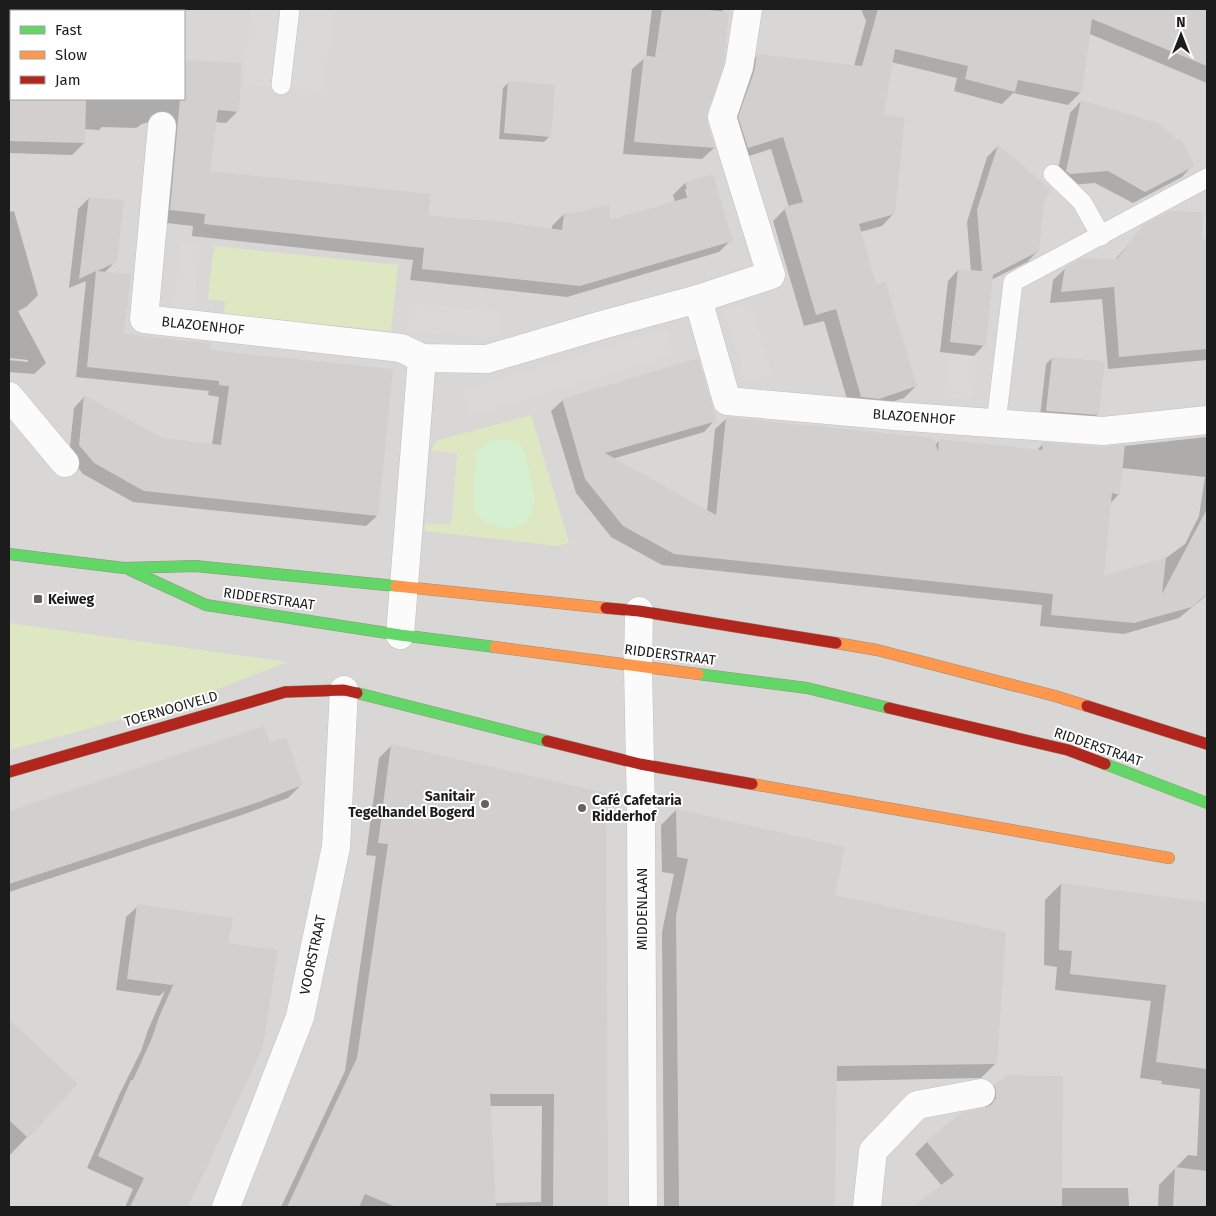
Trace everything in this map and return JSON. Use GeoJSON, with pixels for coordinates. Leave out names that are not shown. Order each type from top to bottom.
{"type":"FeatureCollection","features":[{"type":"Feature","properties":{"kind":"street","name":"BLAZOENHOF"},"geometry":{"type":"LineString","coordinates":[[162,126],[144,319],[401,348],[422,358],[486,360],[602,325],[698,299],[771,275],[722,117],[740,67],[748,9]]}},
{"type":"Feature","properties":{"kind":"street","name":"BLAZOENHOF"},"geometry":{"type":"LineString","coordinates":[[698,299],[727,401],[895,416],[1103,431],[1207,420]]}},
{"type":"Feature","properties":{"kind":"street"},"geometry":{"type":"LineString","coordinates":[[400,635],[422,358]]}},
{"type":"Feature","properties":{"kind":"street"},"geometry":{"type":"LineString","coordinates":[[9,396],[65,463]]}},
{"type":"Feature","properties":{"kind":"street","name":"RIDDERSTRAAT"},"geometry":{"type":"LineString","coordinates":[[9,554],[124,568],[195,566],[639,611],[877,650],[1054,696],[1207,744]]}},
{"type":"Feature","properties":{"kind":"street","name":"RIDDERSTRAAT"},"geometry":{"type":"LineString","coordinates":[[124,568],[206,606],[400,635],[807,688],[1068,750],[1207,803]]}},
{"type":"Feature","properties":{"kind":"street","name":"MIDDENLAAN"},"geometry":{"type":"LineString","coordinates":[[639,611],[643,1207]]}},
{"type":"Feature","properties":{"kind":"street"},"geometry":{"type":"LineString","coordinates":[[344,690],[640,764],[1169,858]]}},
{"type":"Feature","properties":{"kind":"street","name":"TOERNOOIVELD"},"geometry":{"type":"LineString","coordinates":[[9,772],[285,692],[344,690]]}},
{"type":"Feature","properties":{"kind":"street","name":"VOORSTRAAT"},"geometry":{"type":"LineString","coordinates":[[226,1207],[300,1017],[336,847],[344,690]]}},
{"type":"Feature","properties":{"kind":"street"},"geometry":{"type":"LineString","coordinates":[[866,1207],[873,1151],[917,1105],[981,1093]]}},
{"type":"Feature","properties":{"kind":"lane"},"geometry":{"type":"LineString","coordinates":[[282,85],[290,9]]}},
{"type":"Feature","properties":{"kind":"lane"},"geometry":{"type":"LineString","coordinates":[[1052,174],[1082,202],[1101,236]]}},
{"type":"Feature","properties":{"kind":"lane"},"geometry":{"type":"LineString","coordinates":[[996,423],[1013,282],[1207,178]]}},
{"type":"Feature","properties":{"kind":"shaded area"},"geometry":{"type":"Polygon","coordinates":[[[9,9],[1207,9],[1207,1207],[9,1207],[9,9]]]}},
{"type":"Feature","properties":{"kind":"shaded area"},"geometry":{"type":"Polygon","coordinates":[[[251,9],[334,9],[323,91],[244,84],[251,9]]]}},
{"type":"Feature","properties":{"kind":"shaded area"},"geometry":{"type":"Polygon","coordinates":[[[181,242],[200,244],[193,313],[173,311],[181,242]]]}},
{"type":"Feature","properties":{"kind":"shaded area"},"geometry":{"type":"Polygon","coordinates":[[[410,303],[500,312],[497,339],[407,331],[410,303]]]}},
{"type":"Feature","properties":{"kind":"shaded area"},"geometry":{"type":"Polygon","coordinates":[[[749,303],[772,374],[746,382],[724,311],[749,303]]]}},
{"type":"Feature","properties":{"kind":"shaded area"},"geometry":{"type":"Polygon","coordinates":[[[666,329],[673,355],[470,416],[462,390],[666,329]]]}},
{"type":"Feature","properties":{"kind":"shaded area"},"geometry":{"type":"Polygon","coordinates":[[[949,346],[977,349],[973,399],[945,397],[949,346]]]}},
{"type":"Feature","properties":{"kind":"shaded area"},"geometry":{"type":"Polygon","coordinates":[[[431,451],[457,453],[451,525],[425,523],[431,451]]]}},
{"type":"Feature","properties":{"kind":"green space"},"geometry":{"type":"Polygon","coordinates":[[[214,246],[398,265],[391,331],[224,314],[225,301],[208,299],[214,246]]]}},
{"type":"Feature","properties":{"kind":"green space"},"geometry":{"type":"Polygon","coordinates":[[[531,415],[569,543],[558,546],[425,531],[425,523],[451,524],[457,454],[431,451],[436,441],[531,415]],[[535,504],[474,511],[486,523],[510,529],[526,523],[535,504]]]}},
{"type":"Feature","properties":{"kind":"green space"},"geometry":{"type":"Polygon","coordinates":[[[492,440],[506,440],[519,444],[526,455],[535,504],[526,523],[510,529],[486,523],[474,512],[474,481],[477,451],[492,440]]]}},
{"type":"Feature","properties":{"kind":"green space"},"geometry":{"type":"Polygon","coordinates":[[[9,623],[287,662],[199,696],[9,750],[9,623]]]}},
{"type":"Feature","properties":{"kind":"building"},"geometry":{"type":"Polygon","coordinates":[[[662,9],[697,9],[729,12],[724,63],[707,113],[707,122],[715,148],[634,142],[644,55],[655,57],[662,9]]]}},
{"type":"Feature","properties":{"kind":"building"},"geometry":{"type":"Polygon","coordinates":[[[878,9],[1207,9],[1207,66],[1092,19],[1082,93],[1018,80],[1015,92],[965,79],[968,66],[895,49],[884,114],[905,118],[895,214],[859,224],[876,284],[885,281],[917,386],[879,399],[861,397],[836,309],[816,315],[784,207],[803,202],[783,137],[748,148],[738,117],[754,72],[757,54],[862,66],[878,9]]]}},
{"type":"Feature","properties":{"kind":"building"},"geometry":{"type":"Polygon","coordinates":[[[185,60],[242,63],[239,112],[218,110],[210,171],[431,194],[428,215],[488,220],[562,230],[564,213],[576,213],[609,204],[610,220],[689,197],[685,182],[713,174],[733,241],[580,286],[422,269],[424,248],[204,224],[205,214],[170,210],[180,100],[185,100],[185,60]]]}},
{"type":"Feature","properties":{"kind":"building"},"geometry":{"type":"Polygon","coordinates":[[[508,81],[555,85],[551,137],[504,133],[508,81]]]}},
{"type":"Feature","properties":{"kind":"building"},"geometry":{"type":"Polygon","coordinates":[[[9,99],[86,100],[85,143],[9,141],[9,99]]]}},
{"type":"Feature","properties":{"kind":"building"},"geometry":{"type":"Polygon","coordinates":[[[1081,100],[1159,123],[1176,139],[1181,139],[1195,166],[1145,192],[1108,171],[1070,174],[1066,171],[1081,100]]]}},
{"type":"Feature","properties":{"kind":"building"},"geometry":{"type":"Polygon","coordinates":[[[998,145],[1052,190],[1044,200],[1039,251],[993,275],[986,346],[950,342],[958,269],[982,271],[977,210],[998,145]]]}},
{"type":"Feature","properties":{"kind":"building"},"geometry":{"type":"Polygon","coordinates":[[[89,197],[124,200],[117,262],[97,271],[131,274],[124,334],[210,343],[209,350],[393,369],[378,516],[144,491],[94,463],[79,445],[84,395],[163,438],[221,445],[229,386],[219,385],[219,381],[87,367],[96,271],[79,279],[89,197]]]}},
{"type":"Feature","properties":{"kind":"building"},"geometry":{"type":"Polygon","coordinates":[[[1170,211],[1203,212],[1202,239],[1207,239],[1207,349],[1119,357],[1114,287],[1061,292],[1065,267],[1081,258],[1117,259],[1144,224],[1170,211]]]}},
{"type":"Feature","properties":{"kind":"building"},"geometry":{"type":"Polygon","coordinates":[[[1052,357],[1105,361],[1099,415],[1046,411],[1052,357]]]}},
{"type":"Feature","properties":{"kind":"building"},"geometry":{"type":"Polygon","coordinates":[[[698,358],[717,421],[605,453],[716,515],[726,417],[934,438],[938,452],[939,439],[1042,450],[1043,442],[1102,447],[1125,444],[1120,495],[1112,493],[1104,576],[1166,557],[1162,594],[1207,509],[1207,594],[1192,607],[1134,623],[1051,615],[1053,594],[674,554],[623,526],[585,479],[562,399],[698,358]]]}},
{"type":"Feature","properties":{"kind":"building"},"geometry":{"type":"Polygon","coordinates":[[[264,726],[270,743],[286,737],[303,785],[256,803],[9,884],[9,811],[264,726]]]}},
{"type":"Feature","properties":{"kind":"building"},"geometry":{"type":"Polygon","coordinates":[[[391,744],[606,793],[608,1207],[553,1207],[554,1094],[490,1094],[496,1207],[396,1207],[365,1194],[359,1207],[287,1207],[357,1058],[388,844],[378,843],[391,744]]]}},
{"type":"Feature","properties":{"kind":"building"},"geometry":{"type":"Polygon","coordinates":[[[676,809],[845,847],[835,895],[1006,932],[997,1064],[837,1066],[835,1207],[679,1207],[676,916],[688,859],[677,857],[676,809]]]}},
{"type":"Feature","properties":{"kind":"building"},"geometry":{"type":"Polygon","coordinates":[[[1061,883],[1207,902],[1207,1069],[1156,1062],[1166,985],[1070,974],[1072,951],[1059,950],[1061,883]]]}},
{"type":"Feature","properties":{"kind":"building"},"geometry":{"type":"Polygon","coordinates":[[[137,904],[233,918],[228,943],[278,950],[263,1047],[188,1207],[130,1207],[144,1178],[98,1156],[131,1080],[133,1080],[152,1038],[174,983],[172,985],[127,979],[137,904]]]}},
{"type":"Feature","properties":{"kind":"building"},"geometry":{"type":"Polygon","coordinates":[[[9,1019],[78,1084],[28,1138],[9,1120],[9,1019]]]}},
{"type":"Feature","properties":{"kind":"building"},"geometry":{"type":"Polygon","coordinates":[[[1007,1075],[1063,1076],[1062,1207],[913,1207],[954,1175],[926,1141],[961,1113],[991,1105],[996,1098],[994,1085],[1007,1075]]]}},
{"type":"Feature","properties":{"kind":"building"},"geometry":{"type":"Polygon","coordinates":[[[1175,1167],[1207,1171],[1207,1207],[1173,1207],[1175,1167]]]}},
{"type":"Feature","properties":{"kind":"traffic: fast"},"geometry":{"type":"LineString","coordinates":[[9,554],[124,568],[195,566],[396,586]]}},
{"type":"Feature","properties":{"kind":"traffic: fast"},"geometry":{"type":"LineString","coordinates":[[130,570],[206,605],[400,635],[495,647]]}},
{"type":"Feature","properties":{"kind":"traffic: fast"},"geometry":{"type":"LineString","coordinates":[[698,674],[807,688],[889,708]]}},
{"type":"Feature","properties":{"kind":"traffic: fast"},"geometry":{"type":"LineString","coordinates":[[357,693],[547,741]]}},
{"type":"Feature","properties":{"kind":"traffic: fast"},"geometry":{"type":"LineString","coordinates":[[1105,764],[1207,803]]}},
{"type":"Feature","properties":{"kind":"traffic: slow"},"geometry":{"type":"LineString","coordinates":[[396,586],[606,608]]}},
{"type":"Feature","properties":{"kind":"traffic: slow"},"geometry":{"type":"LineString","coordinates":[[836,643],[877,650],[1087,706]]}},
{"type":"Feature","properties":{"kind":"traffic: slow"},"geometry":{"type":"LineString","coordinates":[[495,647],[698,674]]}},
{"type":"Feature","properties":{"kind":"traffic: slow"},"geometry":{"type":"LineString","coordinates":[[752,784],[1169,858]]}},
{"type":"Feature","properties":{"kind":"traffic: jam"},"geometry":{"type":"LineString","coordinates":[[606,608],[639,611],[836,643]]}},
{"type":"Feature","properties":{"kind":"traffic: jam"},"geometry":{"type":"LineString","coordinates":[[9,772],[285,692],[344,690],[357,693]]}},
{"type":"Feature","properties":{"kind":"traffic: jam"},"geometry":{"type":"LineString","coordinates":[[1087,706],[1207,744]]}},
{"type":"Feature","properties":{"kind":"traffic: jam"},"geometry":{"type":"LineString","coordinates":[[889,708],[1068,750],[1105,764]]}},
{"type":"Feature","properties":{"kind":"traffic: jam"},"geometry":{"type":"LineString","coordinates":[[547,741],[640,764],[752,784]]}},
{"type":"Feature","properties":{"kind":"place","name":"Keiweg"},"geometry":{"type":"Point","coordinates":[38,599]}},
{"type":"Feature","properties":{"kind":"place","name":"Sanitair Tegelhandel Bogerd"},"geometry":{"type":"Point","coordinates":[485,804]}},
{"type":"Feature","properties":{"kind":"place","name":"Café Cafetaria Ridderhof"},"geometry":{"type":"Point","coordinates":[582,808]}}]}
